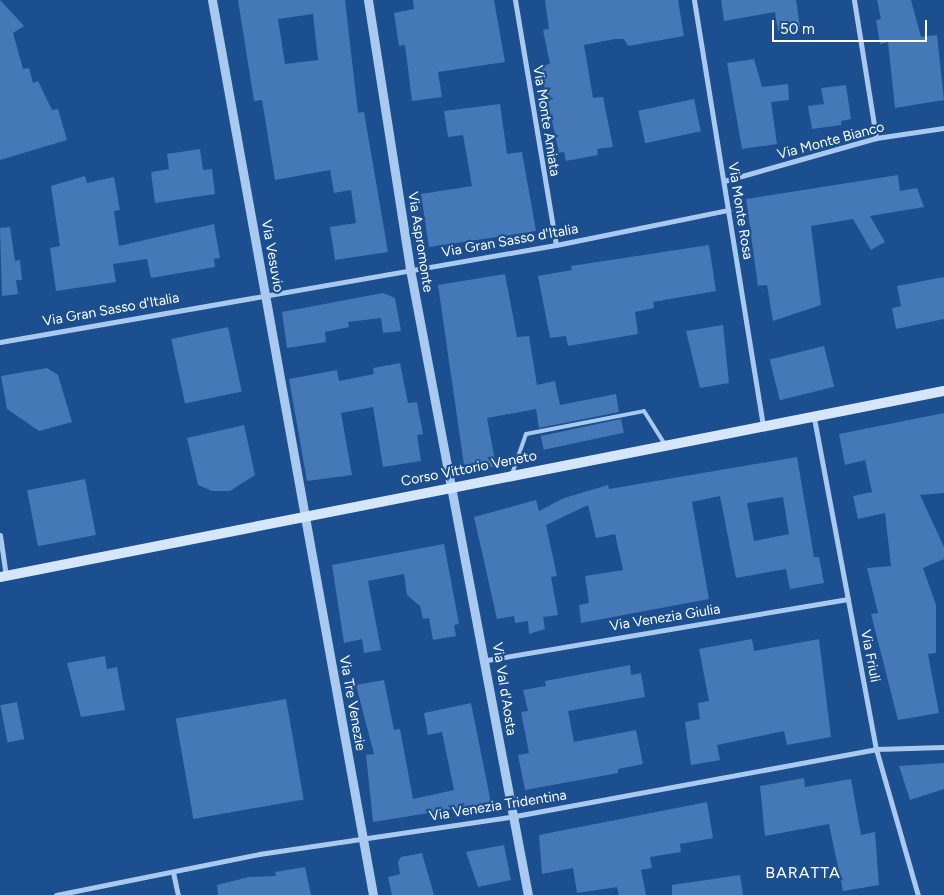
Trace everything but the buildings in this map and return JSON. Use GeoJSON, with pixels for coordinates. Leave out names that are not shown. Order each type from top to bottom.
{"type":"FeatureCollection","features":[{"type":"Feature","properties":{"kind":"main road","name":"Corso Vittorio Veneto"},"geometry":{"type":"LineString","coordinates":[[3,576],[763,425],[814,418],[944,391]]}},
{"type":"Feature","properties":{"kind":"street","name":"Via Vesuvio"},"geometry":{"type":"LineString","coordinates":[[212,0],[305,516]]}},
{"type":"Feature","properties":{"kind":"street","name":"Via Aspromonte"},"geometry":{"type":"LineString","coordinates":[[368,0],[410,269],[450,487]]}},
{"type":"Feature","properties":{"kind":"street","name":"Via Monte Amiata"},"geometry":{"type":"LineString","coordinates":[[515,0],[556,245]]}},
{"type":"Feature","properties":{"kind":"street","name":"Via Monte Rosa"},"geometry":{"type":"LineString","coordinates":[[694,0],[763,425]]}},
{"type":"Feature","properties":{"kind":"street"},"geometry":{"type":"LineString","coordinates":[[854,0],[876,138]]}},
{"type":"Feature","properties":{"kind":"street","name":"Via Monte Bianco"},"geometry":{"type":"LineString","coordinates":[[724,181],[876,138],[944,128]]}},
{"type":"Feature","properties":{"kind":"street","name":"Via Gran Sasso d'Italia"},"geometry":{"type":"LineString","coordinates":[[0,342],[264,294],[556,245],[728,210]]}},
{"type":"Feature","properties":{"kind":"street","name":"Via Friuli"},"geometry":{"type":"LineString","coordinates":[[814,418],[876,749],[918,895]]}},
{"type":"Feature","properties":{"kind":"street","name":"Via Val d'Aosta"},"geometry":{"type":"LineString","coordinates":[[450,487],[487,660],[510,817],[528,895]]}},
{"type":"Feature","properties":{"kind":"street","name":"Via Tre Venezie"},"geometry":{"type":"LineString","coordinates":[[305,516],[373,895]]}},
{"type":"Feature","properties":{"kind":"street"},"geometry":{"type":"LineString","coordinates":[[0,535],[3,576]]}},
{"type":"Feature","properties":{"kind":"street","name":"Via Venezia Giulia"},"geometry":{"type":"LineString","coordinates":[[487,660],[848,599]]}},
{"type":"Feature","properties":{"kind":"street","name":"Via Venezia Tridentina"},"geometry":{"type":"LineString","coordinates":[[56,895],[259,854],[510,817],[876,749],[944,747]]}},
{"type":"Feature","properties":{"kind":"street"},"geometry":{"type":"LineString","coordinates":[[173,872],[178,895]]}},
{"type":"Feature","properties":{"kind":"lane"},"geometry":{"type":"LineString","coordinates":[[512,475],[526,434],[644,411],[665,445]]}},
{"type":"Feature","properties":{"kind":"district","name":"BARATTA"},"geometry":{"type":"Point","coordinates":[803,873]}}]}
